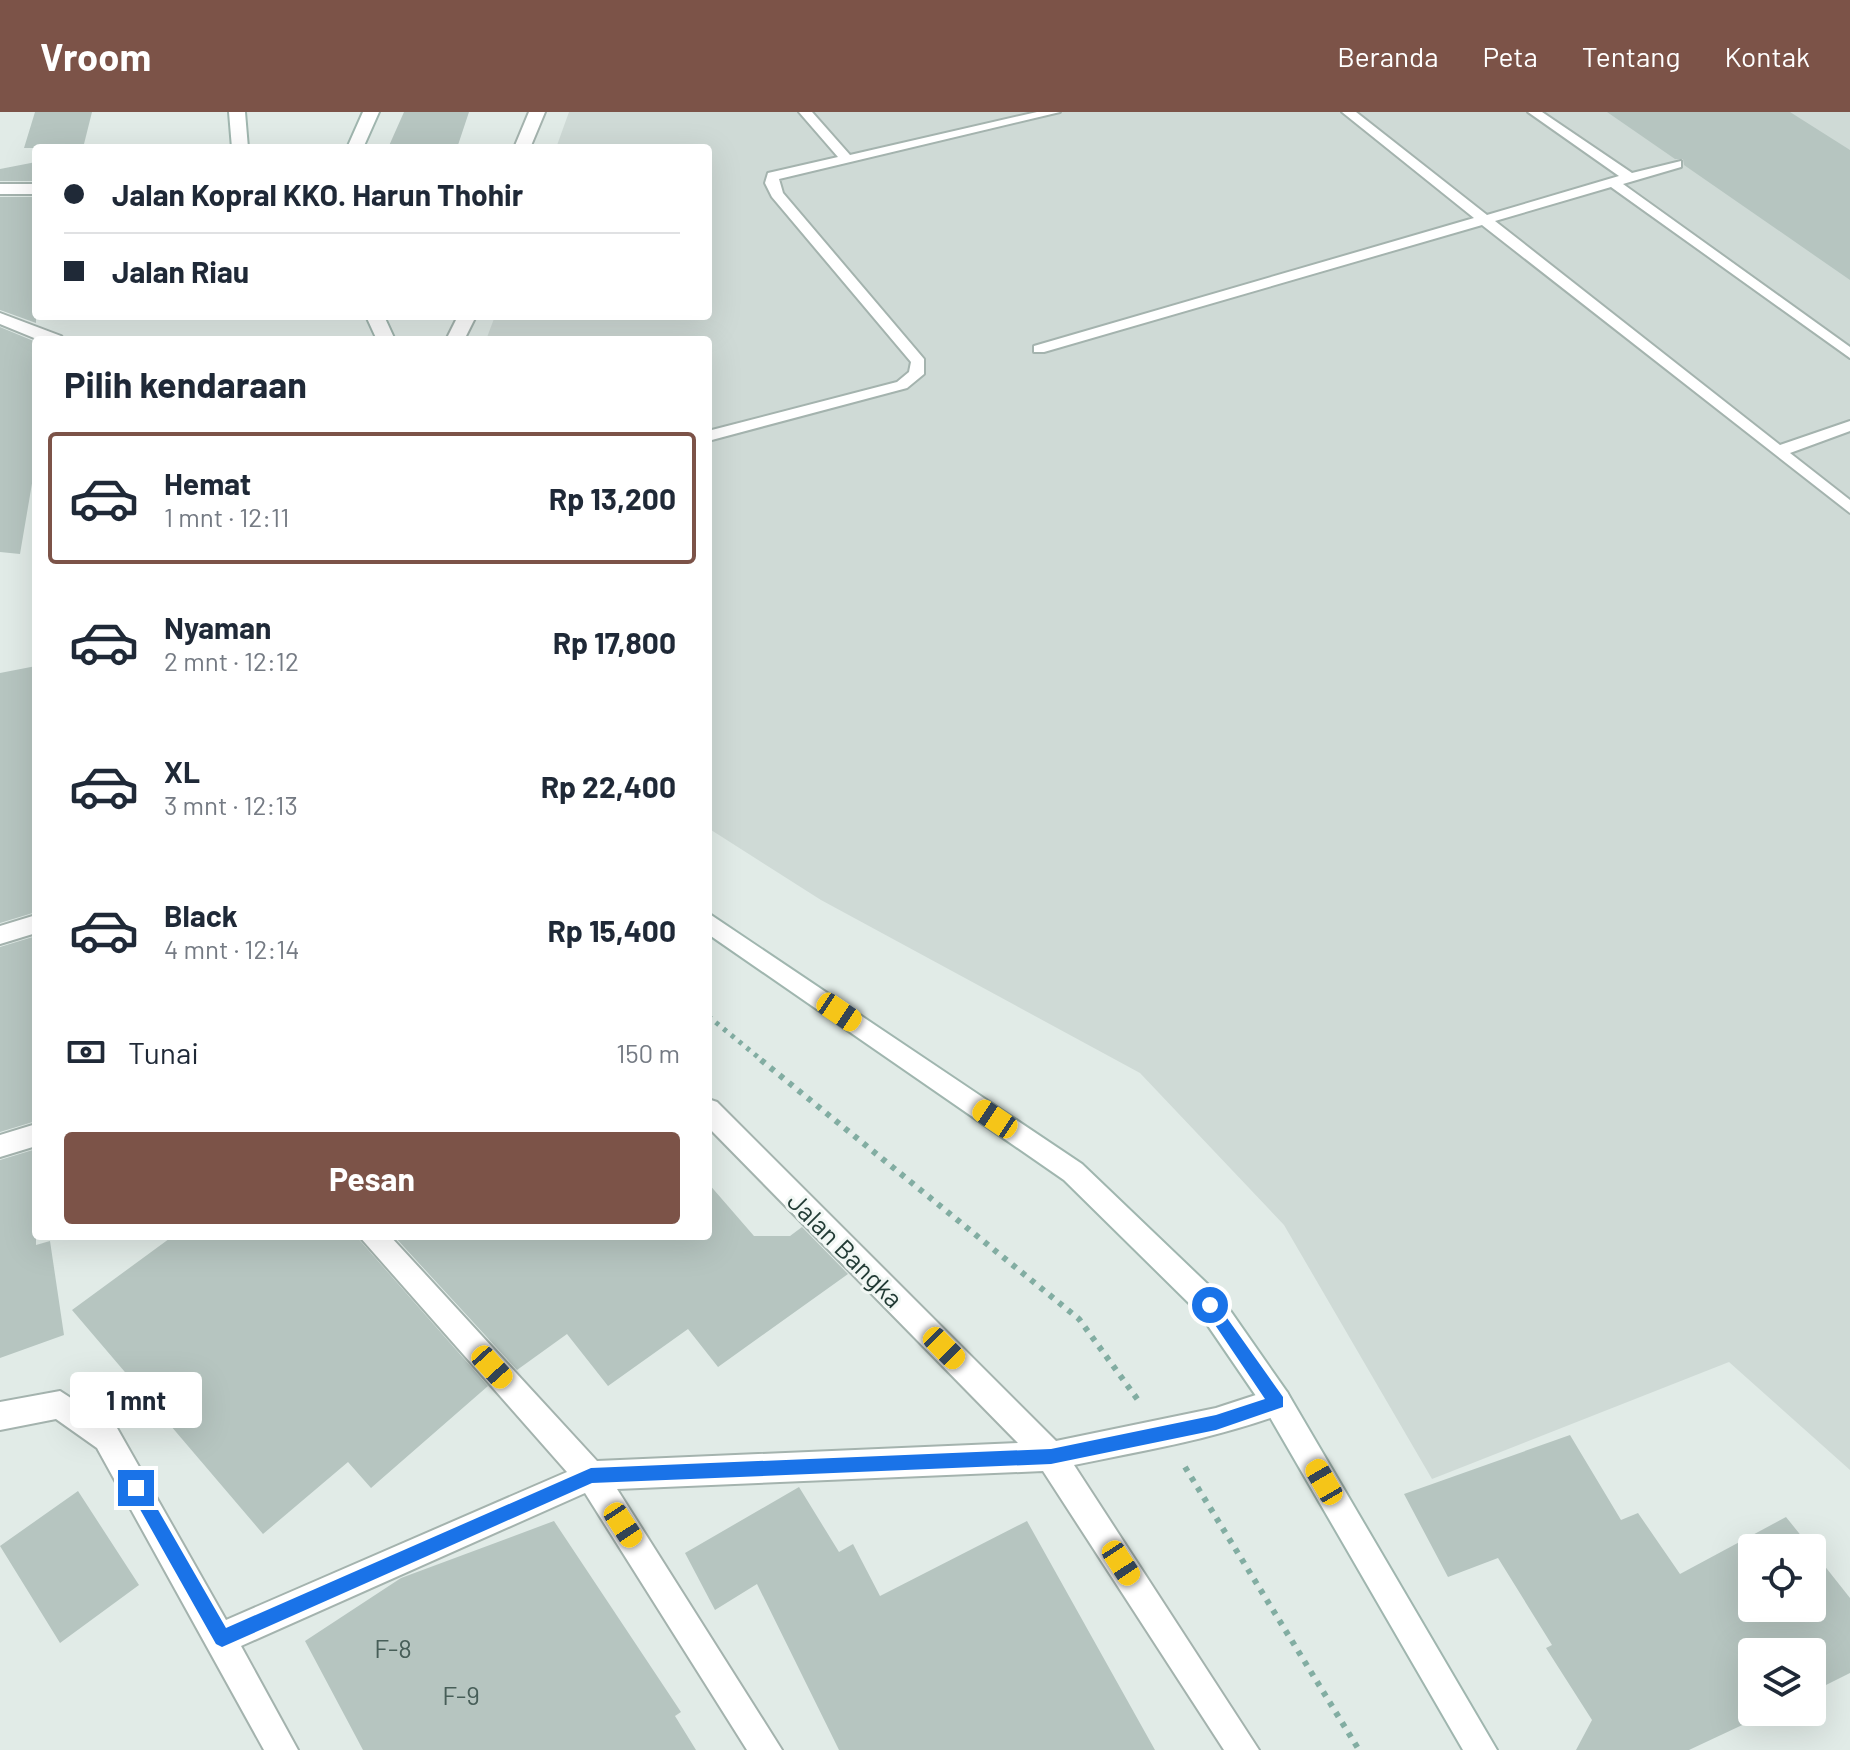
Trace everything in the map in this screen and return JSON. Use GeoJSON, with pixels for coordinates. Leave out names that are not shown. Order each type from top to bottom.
{"type":"FeatureCollection","features":[{"type":"Feature","properties":{"kind":"street"},"geometry":{"type":"LineString","coordinates":[[237,112],[240,144]]}},
{"type":"Feature","properties":{"kind":"street"},"geometry":{"type":"LineString","coordinates":[[357,144],[371,112]]}},
{"type":"Feature","properties":{"kind":"street"},"geometry":{"type":"LineString","coordinates":[[524,144],[537,112]]}},
{"type":"Feature","properties":{"kind":"street"},"geometry":{"type":"LineString","coordinates":[[0,189],[32,189]]}},
{"type":"Feature","properties":{"kind":"street"},"geometry":{"type":"LineString","coordinates":[[0,318],[45,336]]}},
{"type":"Feature","properties":{"kind":"street"},"geometry":{"type":"LineString","coordinates":[[0,935],[32,925]]}},
{"type":"Feature","properties":{"kind":"street"},"geometry":{"type":"LineString","coordinates":[[712,925],[1073,1172],[1210,1305],[1277,1402],[1481,1750]]}},
{"type":"Feature","properties":{"kind":"street","name":"Jalan Bangka"},"geometry":{"type":"LineString","coordinates":[[712,1114],[1051,1456],[1243,1750]]}},
{"type":"Feature","properties":{"kind":"street"},"geometry":{"type":"LineString","coordinates":[[0,1146],[32,1136]]}},
{"type":"Feature","properties":{"kind":"street"},"geometry":{"type":"LineString","coordinates":[[377,1240],[591,1476],[766,1750]]}},
{"type":"Feature","properties":{"kind":"street"},"geometry":{"type":"LineString","coordinates":[[222,1638],[591,1476],[1051,1456],[1216,1422],[1277,1402]]}},
{"type":"Feature","properties":{"kind":"street"},"geometry":{"type":"LineString","coordinates":[[0,1416],[60,1405],[107,1438],[222,1638],[282,1750]]}},
{"type":"Feature","properties":{"kind":"lane"},"geometry":{"type":"LineString","coordinates":[[805,112],[847,159]]}},
{"type":"Feature","properties":{"kind":"lane"},"geometry":{"type":"LineString","coordinates":[[712,435],[902,385],[916,374],[919,362],[772,183],[773,176],[1054,112]]}},
{"type":"Feature","properties":{"kind":"lane"},"geometry":{"type":"LineString","coordinates":[[1348,112],[1850,508]]}},
{"type":"Feature","properties":{"kind":"lane"},"geometry":{"type":"LineString","coordinates":[[1534,112],[1629,177]]}},
{"type":"Feature","properties":{"kind":"lane"},"geometry":{"type":"LineString","coordinates":[[1039,349],[1676,164]]}},
{"type":"Feature","properties":{"kind":"lane"},"geometry":{"type":"LineString","coordinates":[[1612,182],[1850,354]]}},
{"type":"Feature","properties":{"kind":"lane"},"geometry":{"type":"LineString","coordinates":[[1779,451],[1850,426]]}},
{"type":"Feature","properties":{"kind":"path"},"geometry":{"type":"LineString","coordinates":[[712,1019],[1079,1319],[1164,1434],[1359,1750]]}},
{"type":"Feature","properties":{"kind":"shaded area"},"geometry":{"type":"Polygon","coordinates":[[[569,112],[1850,112],[1850,1470],[1729,1362],[1432,1479],[1284,1225],[1140,1073],[821,900],[712,831],[712,336],[488,336],[494,320],[712,320],[712,144],[557,144],[569,112]]]}},
{"type":"Feature","properties":{"kind":"building"},"geometry":{"type":"Polygon","coordinates":[[[35,112],[92,112],[84,144],[32,144],[32,148],[24,148],[35,112]]]}},
{"type":"Feature","properties":{"kind":"building"},"geometry":{"type":"Polygon","coordinates":[[[404,112],[469,112],[458,144],[390,144],[404,112]]]}},
{"type":"Feature","properties":{"kind":"building"},"geometry":{"type":"Polygon","coordinates":[[[1607,112],[1790,112],[1850,150],[1850,280],[1684,165],[1683,159],[1675,159],[1607,112]]]}},
{"type":"Feature","properties":{"kind":"building"},"geometry":{"type":"Polygon","coordinates":[[[32,163],[32,181],[0,181],[0,169],[32,163]]]}},
{"type":"Feature","properties":{"kind":"building"},"geometry":{"type":"Polygon","coordinates":[[[0,197],[32,197],[32,320],[36,323],[0,310],[0,197]]]}},
{"type":"Feature","properties":{"kind":"building"},"geometry":{"type":"Polygon","coordinates":[[[0,327],[32,340],[32,484],[20,554],[0,552],[0,327]]]}},
{"type":"Feature","properties":{"kind":"building"},"geometry":{"type":"Polygon","coordinates":[[[32,667],[32,913],[0,923],[0,673],[32,667]]]}},
{"type":"Feature","properties":{"kind":"building"},"geometry":{"type":"Polygon","coordinates":[[[32,937],[32,1122],[0,1132],[0,947],[32,937]]]}},
{"type":"Feature","properties":{"kind":"building"},"geometry":{"type":"Polygon","coordinates":[[[32,1150],[32,1240],[36,1240],[36,1245],[50,1241],[64,1335],[0,1358],[0,1160],[32,1150]]]}},
{"type":"Feature","properties":{"kind":"building"},"geometry":{"type":"Polygon","coordinates":[[[712,1188],[754,1236],[790,1236],[802,1227],[848,1274],[718,1367],[688,1329],[608,1386],[567,1334],[517,1370],[398,1240],[712,1240],[712,1188]]]}},
{"type":"Feature","properties":{"kind":"building"},"geometry":{"type":"Polygon","coordinates":[[[168,1240],[360,1240],[488,1386],[371,1488],[348,1462],[263,1534],[72,1310],[168,1240]]]}},
{"type":"Feature","properties":{"kind":"building"},"geometry":{"type":"Polygon","coordinates":[[[1570,1435],[1621,1520],[1638,1513],[1680,1574],[1738,1543],[1738,1622],[1826,1622],[1826,1568],[1850,1598],[1850,1673],[1826,1685],[1826,1638],[1738,1638],[1740,1726],[1689,1750],[1576,1750],[1592,1720],[1546,1648],[1552,1645],[1498,1558],[1448,1577],[1404,1494],[1570,1435]]]}},
{"type":"Feature","properties":{"kind":"building"},"geometry":{"type":"Polygon","coordinates":[[[799,1487],[839,1552],[853,1544],[880,1596],[1027,1521],[1155,1750],[839,1750],[757,1584],[715,1610],[685,1553],[799,1487]]]}},
{"type":"Feature","properties":{"kind":"building"},"geometry":{"type":"Polygon","coordinates":[[[78,1491],[139,1585],[60,1643],[0,1546],[78,1491]]]}},
{"type":"Feature","properties":{"kind":"building"},"geometry":{"type":"Polygon","coordinates":[[[1786,1517],[1800,1534],[1754,1534],[1786,1517]]]}},
{"type":"Feature","properties":{"kind":"building"},"geometry":{"type":"Polygon","coordinates":[[[554,1521],[681,1712],[675,1716],[696,1750],[363,1750],[305,1641],[401,1578],[554,1521]]]}},
{"type":"Feature","properties":{"kind":"route"},"geometry":{"type":"LineString","coordinates":[[136,1488],[222,1638],[591,1476],[1051,1456],[1216,1422],[1277,1402],[1210,1305]]}}]}
